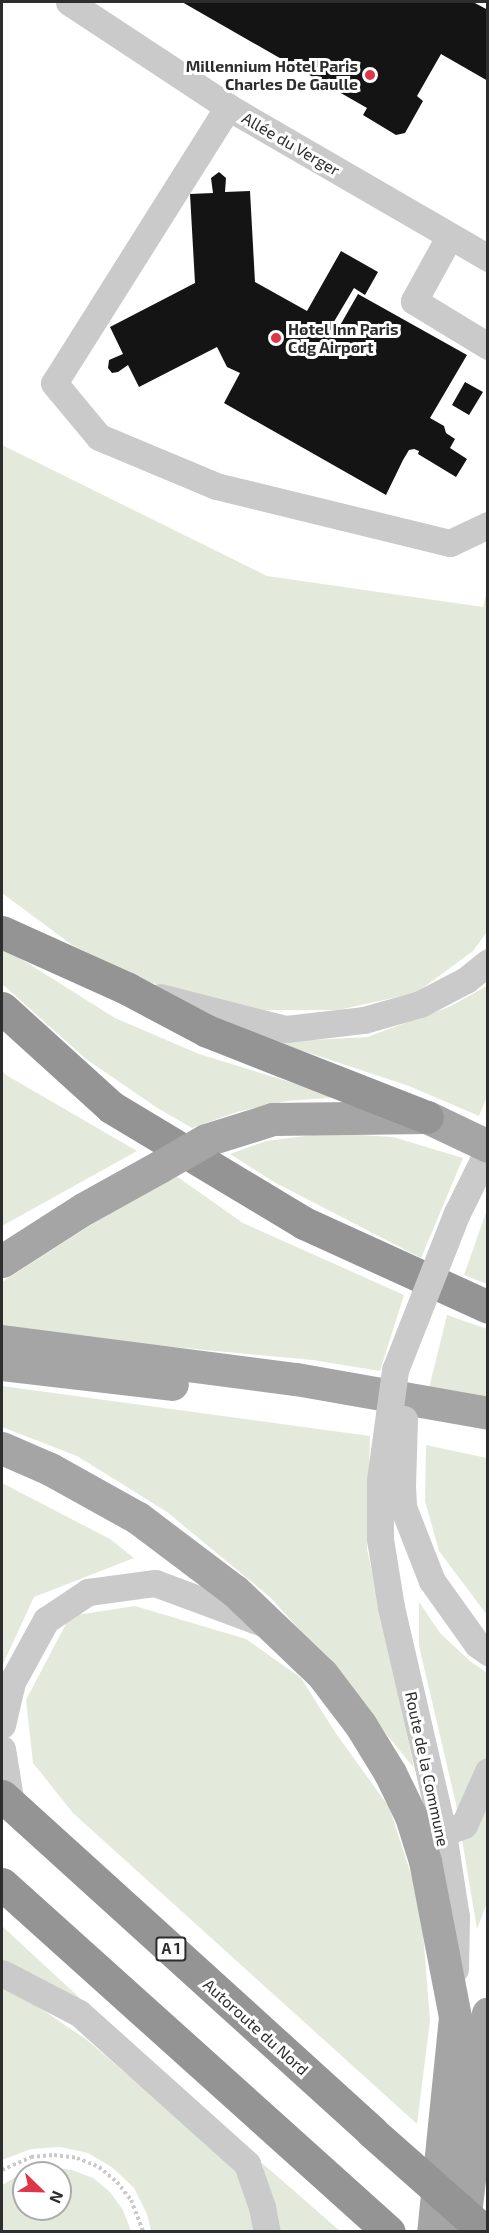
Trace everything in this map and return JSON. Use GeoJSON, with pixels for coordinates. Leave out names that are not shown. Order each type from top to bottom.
{"type":"FeatureCollection","features":[{"type":"Feature","properties":{"kind":"highway"},"geometry":{"type":"LineString","coordinates":[[2,932],[129,989],[207,1031],[427,1117]]}},
{"type":"Feature","properties":{"kind":"highway"},"geometry":{"type":"LineString","coordinates":[[2,1008],[111,1107],[304,1223],[488,1307]]}},
{"type":"Feature","properties":{"kind":"highway","name":"Autoroute du Nord"},"geometry":{"type":"LineString","coordinates":[[6,1800],[372,2132],[486,2232]]}},
{"type":"Feature","properties":{"kind":"highway"},"geometry":{"type":"LineString","coordinates":[[2,1884],[389,2232]]}},
{"type":"Feature","properties":{"kind":"main road"},"geometry":{"type":"LineString","coordinates":[[2,1261],[85,1208],[206,1140],[273,1119],[427,1117],[488,1148]]}},
{"type":"Feature","properties":{"kind":"main road"},"geometry":{"type":"LineString","coordinates":[[2,1341],[296,1379],[488,1413]]}},
{"type":"Feature","properties":{"kind":"main road"},"geometry":{"type":"LineString","coordinates":[[2,1364],[235,1391],[488,1435]]}},
{"type":"Feature","properties":{"kind":"main road"},"geometry":{"type":"LineString","coordinates":[[2,1448],[50,1469],[138,1518],[235,1591],[322,1674],[360,1724],[411,1816],[425,1861],[455,2017]]}},
{"type":"Feature","properties":{"kind":"main road"},"geometry":{"type":"LineString","coordinates":[[463,2232],[488,2013]]}},
{"type":"Feature","properties":{"kind":"main road","name":"Route de la Commune"},"geometry":{"type":"LineString","coordinates":[[433,2232],[455,2017]]}},
{"type":"Feature","properties":{"kind":"main road"},"geometry":{"type":"LineString","coordinates":[[486,2232],[488,2222]]}},
{"type":"Feature","properties":{"kind":"street","name":"Allée du Verger"},"geometry":{"type":"LineString","coordinates":[[69,2],[228,107],[488,258]]}},
{"type":"Feature","properties":{"kind":"street"},"geometry":{"type":"LineString","coordinates":[[228,107],[54,383],[99,437],[216,486],[450,543],[488,525]]}},
{"type":"Feature","properties":{"kind":"street"},"geometry":{"type":"LineString","coordinates":[[449,237],[414,301],[488,346]]}},
{"type":"Feature","properties":{"kind":"street"},"geometry":{"type":"LineString","coordinates":[[129,989],[286,1029],[364,1020],[420,1004],[466,980],[488,962]]}},
{"type":"Feature","properties":{"kind":"street","name":"Route de la Commune"},"geometry":{"type":"LineString","coordinates":[[455,2017],[456,1917],[442,1833],[392,1607],[380,1539],[391,1483],[394,1370],[419,1314],[457,1213],[488,1148]]}},
{"type":"Feature","properties":{"kind":"street"},"geometry":{"type":"LineString","coordinates":[[391,1483],[403,1507],[432,1581],[477,1644],[488,1652]]}},
{"type":"Feature","properties":{"kind":"street"},"geometry":{"type":"LineString","coordinates":[[2,1725],[12,1682],[46,1620],[88,1592],[155,1583],[274,1628]]}},
{"type":"Feature","properties":{"kind":"street"},"geometry":{"type":"LineString","coordinates":[[2,1749],[6,1800]]}},
{"type":"Feature","properties":{"kind":"street"},"geometry":{"type":"LineString","coordinates":[[442,1833],[464,1825],[488,1771]]}},
{"type":"Feature","properties":{"kind":"street"},"geometry":{"type":"LineString","coordinates":[[2,1973],[79,2013],[247,2164],[262,2207],[267,2232]]}},
{"type":"Feature","properties":{"kind":"path"},"geometry":{"type":"LineString","coordinates":[[2,2170],[31,2157],[54,2155],[77,2158],[99,2167],[117,2182],[131,2200],[142,2232]]}},
{"type":"Feature","properties":{"kind":"green space"},"geometry":{"type":"Polygon","coordinates":[[[2,445],[267,576],[483,607],[487,591],[487,932],[473,951],[416,993],[338,1010],[263,1010],[147,982],[72,945],[2,893],[2,445]]]}},
{"type":"Feature","properties":{"kind":"green space"},"geometry":{"type":"Polygon","coordinates":[[[2,947],[115,1018],[199,1054],[339,1097],[287,1101],[237,1112],[192,1128],[156,1107],[86,1059],[2,984],[2,947]]]}},
{"type":"Feature","properties":{"kind":"green space"},"geometry":{"type":"Polygon","coordinates":[[[487,986],[487,1096],[479,1116],[409,1086],[243,1031],[311,1040],[367,1037],[449,1007],[487,986]]]}},
{"type":"Feature","properties":{"kind":"green space"},"geometry":{"type":"Polygon","coordinates":[[[2,1071],[6,1075],[137,1151],[2,1226],[2,1071]]]}},
{"type":"Feature","properties":{"kind":"green space"},"geometry":{"type":"Polygon","coordinates":[[[328,1133],[393,1137],[463,1158],[421,1258],[274,1182],[230,1154],[266,1141],[328,1133]]]}},
{"type":"Feature","properties":{"kind":"green space"},"geometry":{"type":"Polygon","coordinates":[[[172,1173],[243,1223],[404,1295],[380,1371],[312,1360],[2,1331],[2,1282],[172,1173]]]}},
{"type":"Feature","properties":{"kind":"green space"},"geometry":{"type":"Polygon","coordinates":[[[487,1210],[488,1284],[464,1275],[487,1210]]]}},
{"type":"Feature","properties":{"kind":"green space"},"geometry":{"type":"Polygon","coordinates":[[[447,1315],[487,1329],[487,1400],[429,1388],[447,1315]]]}},
{"type":"Feature","properties":{"kind":"green space"},"geometry":{"type":"Polygon","coordinates":[[[2,1386],[370,1436],[367,1549],[414,1768],[327,1661],[271,1598],[167,1512],[77,1456],[2,1427],[2,1386]]]}},
{"type":"Feature","properties":{"kind":"green space"},"geometry":{"type":"Polygon","coordinates":[[[426,1445],[487,1458],[487,1615],[439,1551],[425,1501],[426,1445]]]}},
{"type":"Feature","properties":{"kind":"green space"},"geometry":{"type":"Polygon","coordinates":[[[2,1483],[110,1539],[134,1558],[34,1597],[2,1666],[2,1483]]]}},
{"type":"Feature","properties":{"kind":"green space"},"geometry":{"type":"Polygon","coordinates":[[[419,1602],[440,1633],[470,1661],[487,1673],[488,1900],[477,1929],[456,1804],[419,1646],[419,1602]]]}},
{"type":"Feature","properties":{"kind":"green space"},"geometry":{"type":"Polygon","coordinates":[[[135,1606],[246,1639],[301,1678],[335,1732],[389,1807],[421,1905],[430,2021],[417,2124],[73,1813],[33,1763],[26,1700],[70,1616],[135,1606]]]}},
{"type":"Feature","properties":{"kind":"green space"},"geometry":{"type":"Polygon","coordinates":[[[2,1926],[83,2001],[2,1959],[2,1926]]]}},
{"type":"Feature","properties":{"kind":"green space"},"geometry":{"type":"Polygon","coordinates":[[[2,1985],[15,1991],[87,2040],[240,2171],[258,2231],[151,2231],[147,2214],[134,2188],[113,2168],[88,2153],[60,2147],[31,2149],[2,2160],[2,1985]]]}},
{"type":"Feature","properties":{"kind":"green space"},"geometry":{"type":"Polygon","coordinates":[[[262,2163],[340,2231],[275,2231],[262,2163]]]}},
{"type":"Feature","properties":{"kind":"green space"},"geometry":{"type":"Polygon","coordinates":[[[72,2170],[93,2178],[110,2192],[123,2210],[131,2231],[2,2231],[2,2185],[12,2179],[12,2221],[72,2221],[72,2170]]]}},
{"type":"Feature","properties":{"kind":"building","name":"Millennium Hotel Paris Charles De Gaulle"},"geometry":{"type":"Polygon","coordinates":[[[182,2],[473,2],[488,10],[488,81],[441,54],[417,96],[423,101],[405,133],[396,135],[363,115],[367,108],[182,2]]]}},
{"type":"Feature","properties":{"kind":"building","name":"Hotel Inn Paris Cdg Airport"},"geometry":{"type":"Polygon","coordinates":[[[219,172],[226,178],[225,192],[250,191],[255,282],[307,311],[341,251],[378,272],[365,295],[354,288],[332,325],[338,329],[358,294],[467,355],[430,418],[444,426],[446,433],[455,439],[450,448],[467,459],[456,477],[418,454],[419,451],[409,450],[386,495],[224,403],[240,373],[227,367],[217,347],[139,387],[128,365],[112,373],[108,368],[109,360],[123,354],[110,327],[195,283],[190,194],[213,193],[211,178],[219,172]]]}},
{"type":"Feature","properties":{"kind":"building"},"geometry":{"type":"Polygon","coordinates":[[[465,382],[483,392],[469,415],[452,405],[465,382]]]}},
{"type":"Feature","properties":{"kind":"place","name":"Millennium Hotel Paris Charles De Gaulle"},"geometry":{"type":"Point","coordinates":[370,75]}},
{"type":"Feature","properties":{"kind":"place","name":"Hotel Inn Paris Cdg Airport"},"geometry":{"type":"Point","coordinates":[276,338]}}]}
